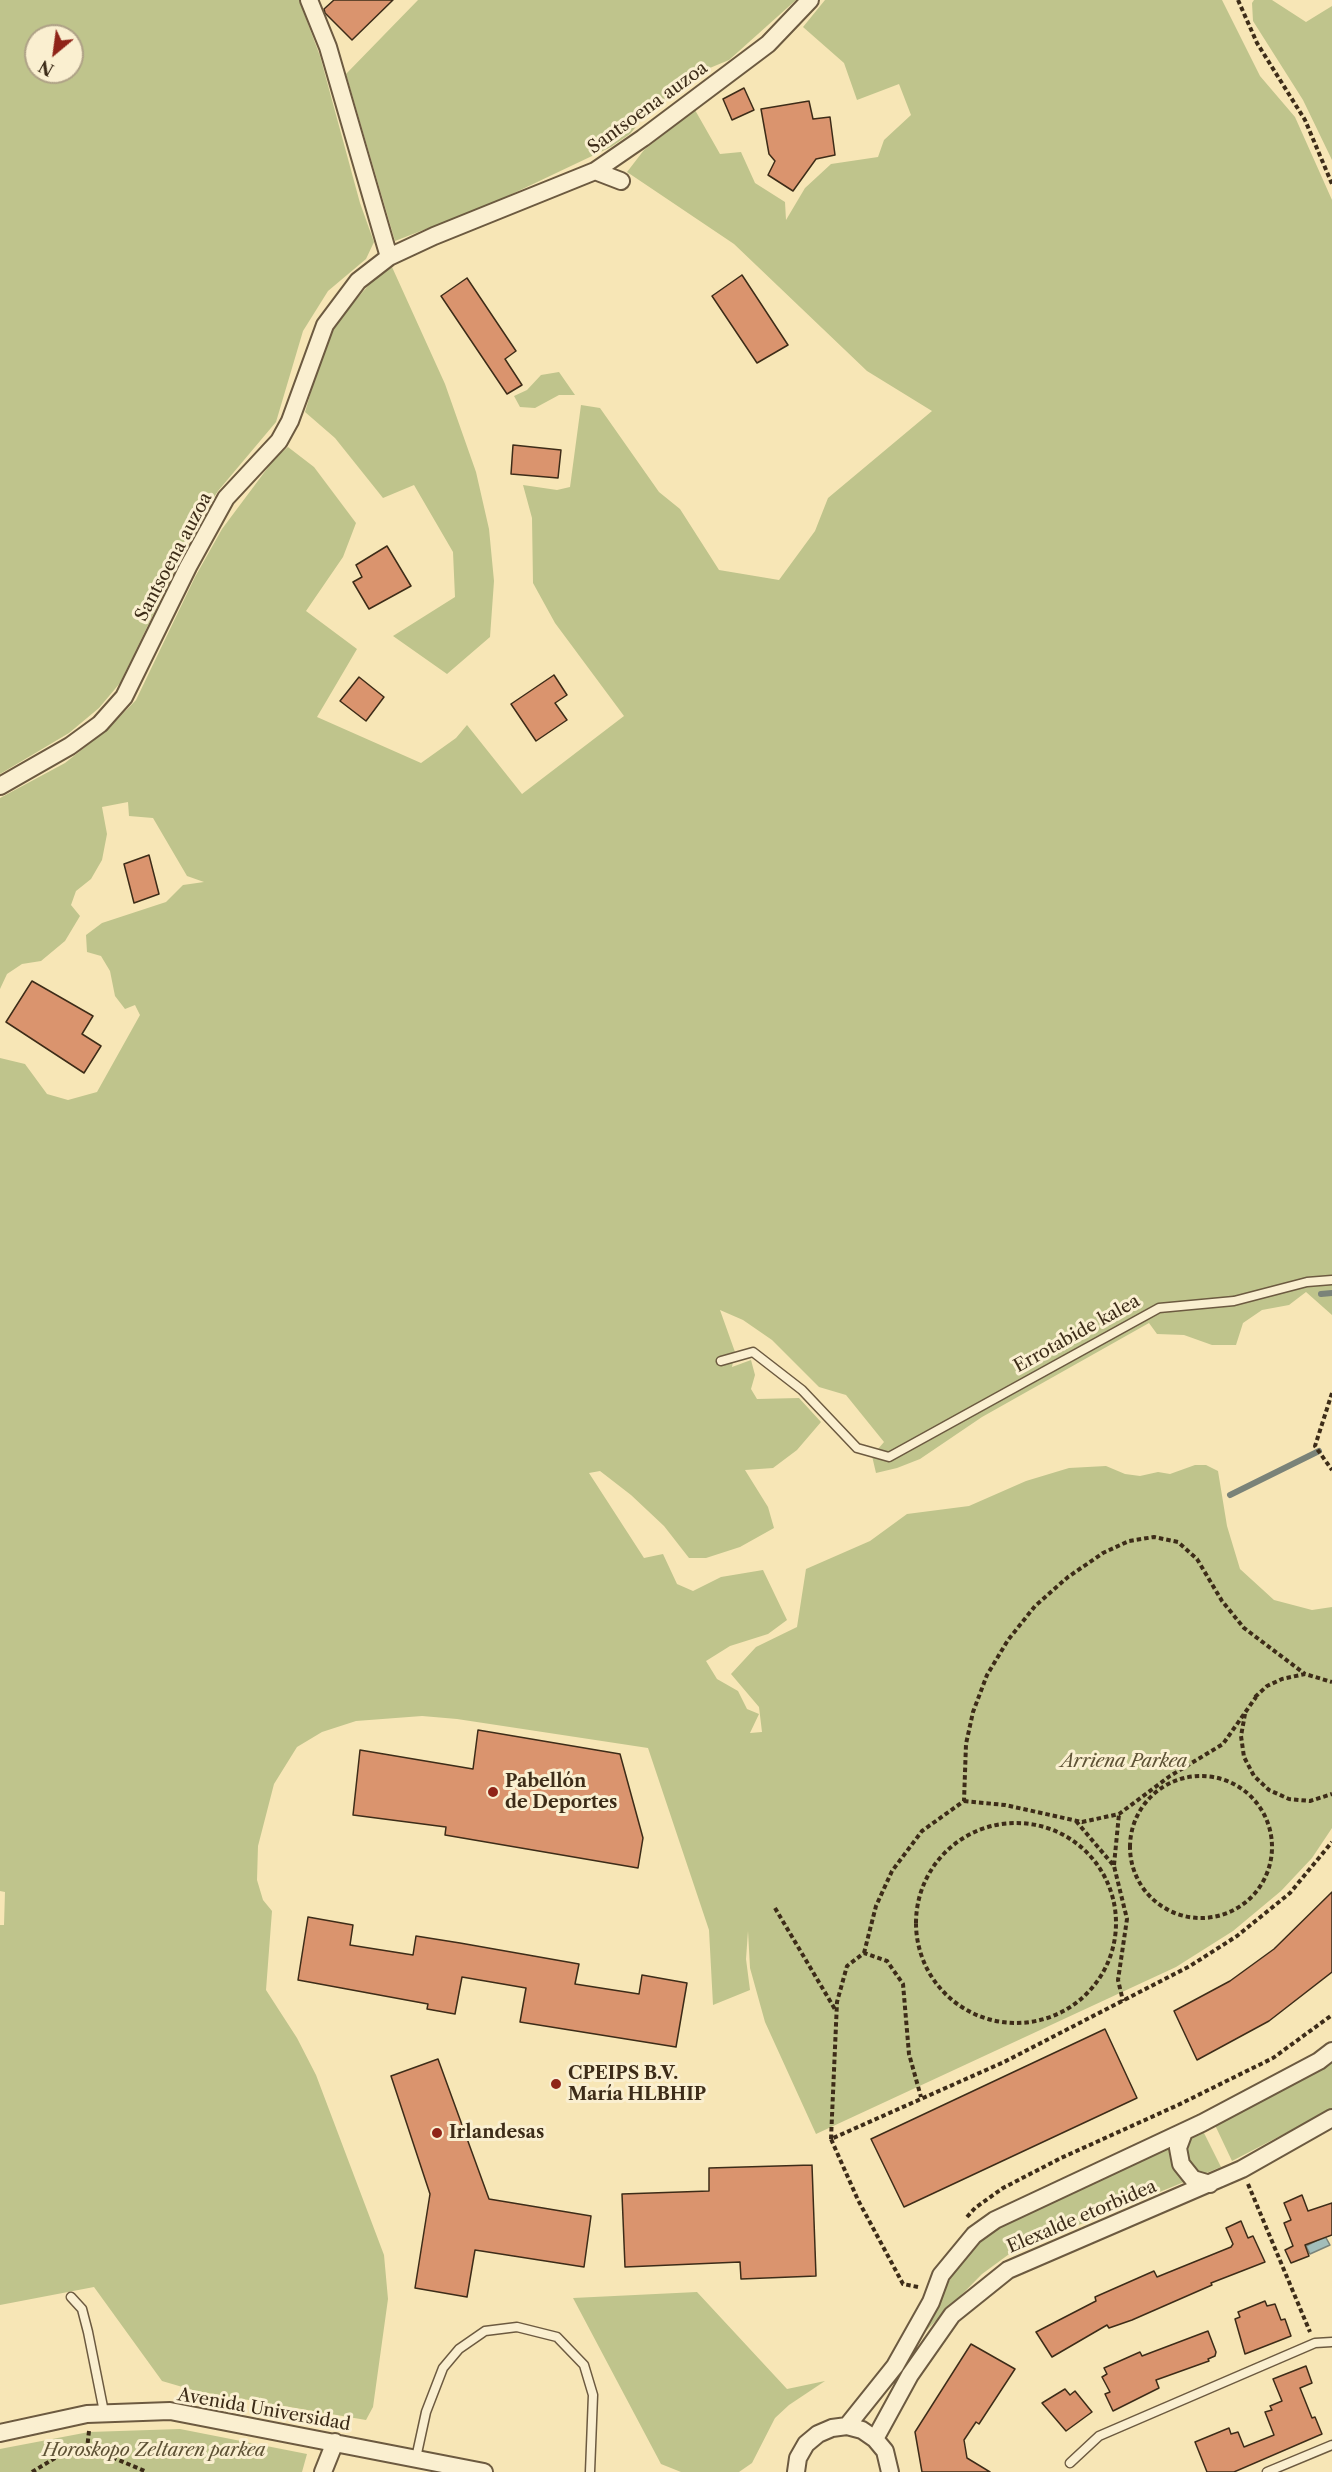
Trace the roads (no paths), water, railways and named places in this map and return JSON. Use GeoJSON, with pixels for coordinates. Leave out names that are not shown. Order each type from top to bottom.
{"type":"FeatureCollection","features":[{"type":"Feature","properties":{"kind":"street"},"geometry":{"type":"LineString","coordinates":[[309,0],[328,47],[389,257]]}},
{"type":"Feature","properties":{"kind":"street","name":"Santsoena auzoa"},"geometry":{"type":"LineString","coordinates":[[0,786],[70,746],[100,724],[124,697],[188,567],[226,498],[279,441],[286,429],[325,325],[358,281],[389,257],[595,171],[644,138],[768,44],[810,0]]}},
{"type":"Feature","properties":{"kind":"street"},"geometry":{"type":"LineString","coordinates":[[595,171],[621,181]]}},
{"type":"Feature","properties":{"kind":"street","name":"Elexalde etorbidea"},"geometry":{"type":"LineString","coordinates":[[847,2426],[895,2366],[931,2302],[941,2275],[974,2235],[995,2220],[1184,2132],[1319,2061],[1332,2050]]}},
{"type":"Feature","properties":{"kind":"street","name":"Elexalde etorbidea"},"geometry":{"type":"LineString","coordinates":[[875,2439],[910,2375],[952,2315],[1008,2270],[1242,2169],[1332,2118]]}},
{"type":"Feature","properties":{"kind":"street"},"geometry":{"type":"LineString","coordinates":[[1184,2132],[1178,2148],[1181,2164],[1193,2179],[1210,2184]]}},
{"type":"Feature","properties":{"kind":"street","name":"Avenida Universidad"},"geometry":{"type":"LineString","coordinates":[[0,2433],[95,2413],[170,2411],[484,2472]]}},
{"type":"Feature","properties":{"kind":"street"},"geometry":{"type":"LineString","coordinates":[[796,2472],[798,2458],[806,2444],[818,2434],[832,2428],[847,2426],[862,2430],[875,2439],[885,2451],[890,2472]]}},
{"type":"Feature","properties":{"kind":"street"},"geometry":{"type":"LineString","coordinates":[[323,2472],[335,2442]]}},
{"type":"Feature","properties":{"kind":"lane","name":"Errotabide kalea"},"geometry":{"type":"LineString","coordinates":[[721,1361],[753,1352],[802,1390],[857,1448],[889,1457],[1159,1308],[1234,1301],[1307,1282],[1332,1280]]}},
{"type":"Feature","properties":{"kind":"lane"},"geometry":{"type":"LineString","coordinates":[[71,2297],[82,2308],[84,2316],[95,2413]]}},
{"type":"Feature","properties":{"kind":"lane"},"geometry":{"type":"LineString","coordinates":[[416,2458],[426,2412],[443,2368],[459,2349],[485,2331],[517,2327],[558,2337],[584,2365],[593,2395],[590,2472]]}},
{"type":"Feature","properties":{"kind":"lane"},"geometry":{"type":"LineString","coordinates":[[1070,2463],[1099,2436],[1315,2343],[1332,2342]]}},
{"type":"Feature","properties":{"kind":"lane"},"geometry":{"type":"LineString","coordinates":[[1267,2472],[1332,2445]]}},
{"type":"Feature","properties":{"kind":"water"},"geometry":{"type":"Polygon","coordinates":[[[1325,2236],[1330,2245],[1310,2254],[1306,2246],[1325,2236]]]}},
{"type":"Feature","properties":{"kind":"waterway"},"geometry":{"type":"LineString","coordinates":[[1321,1294],[1332,1293]]}},
{"type":"Feature","properties":{"kind":"waterway"},"geometry":{"type":"LineString","coordinates":[[1230,1495],[1319,1451]]}},
{"type":"Feature","properties":{"kind":"place","name":"Pabellón de Deportes"},"geometry":{"type":"Point","coordinates":[493,1792]}},
{"type":"Feature","properties":{"kind":"place","name":"CPEIPS B.V. María HLBHIP"},"geometry":{"type":"Point","coordinates":[556,2084]}},
{"type":"Feature","properties":{"kind":"place","name":"Irlandesas"},"geometry":{"type":"Point","coordinates":[437,2133]}},
{"type":"Feature","properties":{"kind":"park label","name":"Arriena Parkea"},"geometry":{"type":"Point","coordinates":[1124,1762]}},
{"type":"Feature","properties":{"kind":"park label","name":"Horoskopo Zeltaren parkea"},"geometry":{"type":"Point","coordinates":[154,2451]}}]}
